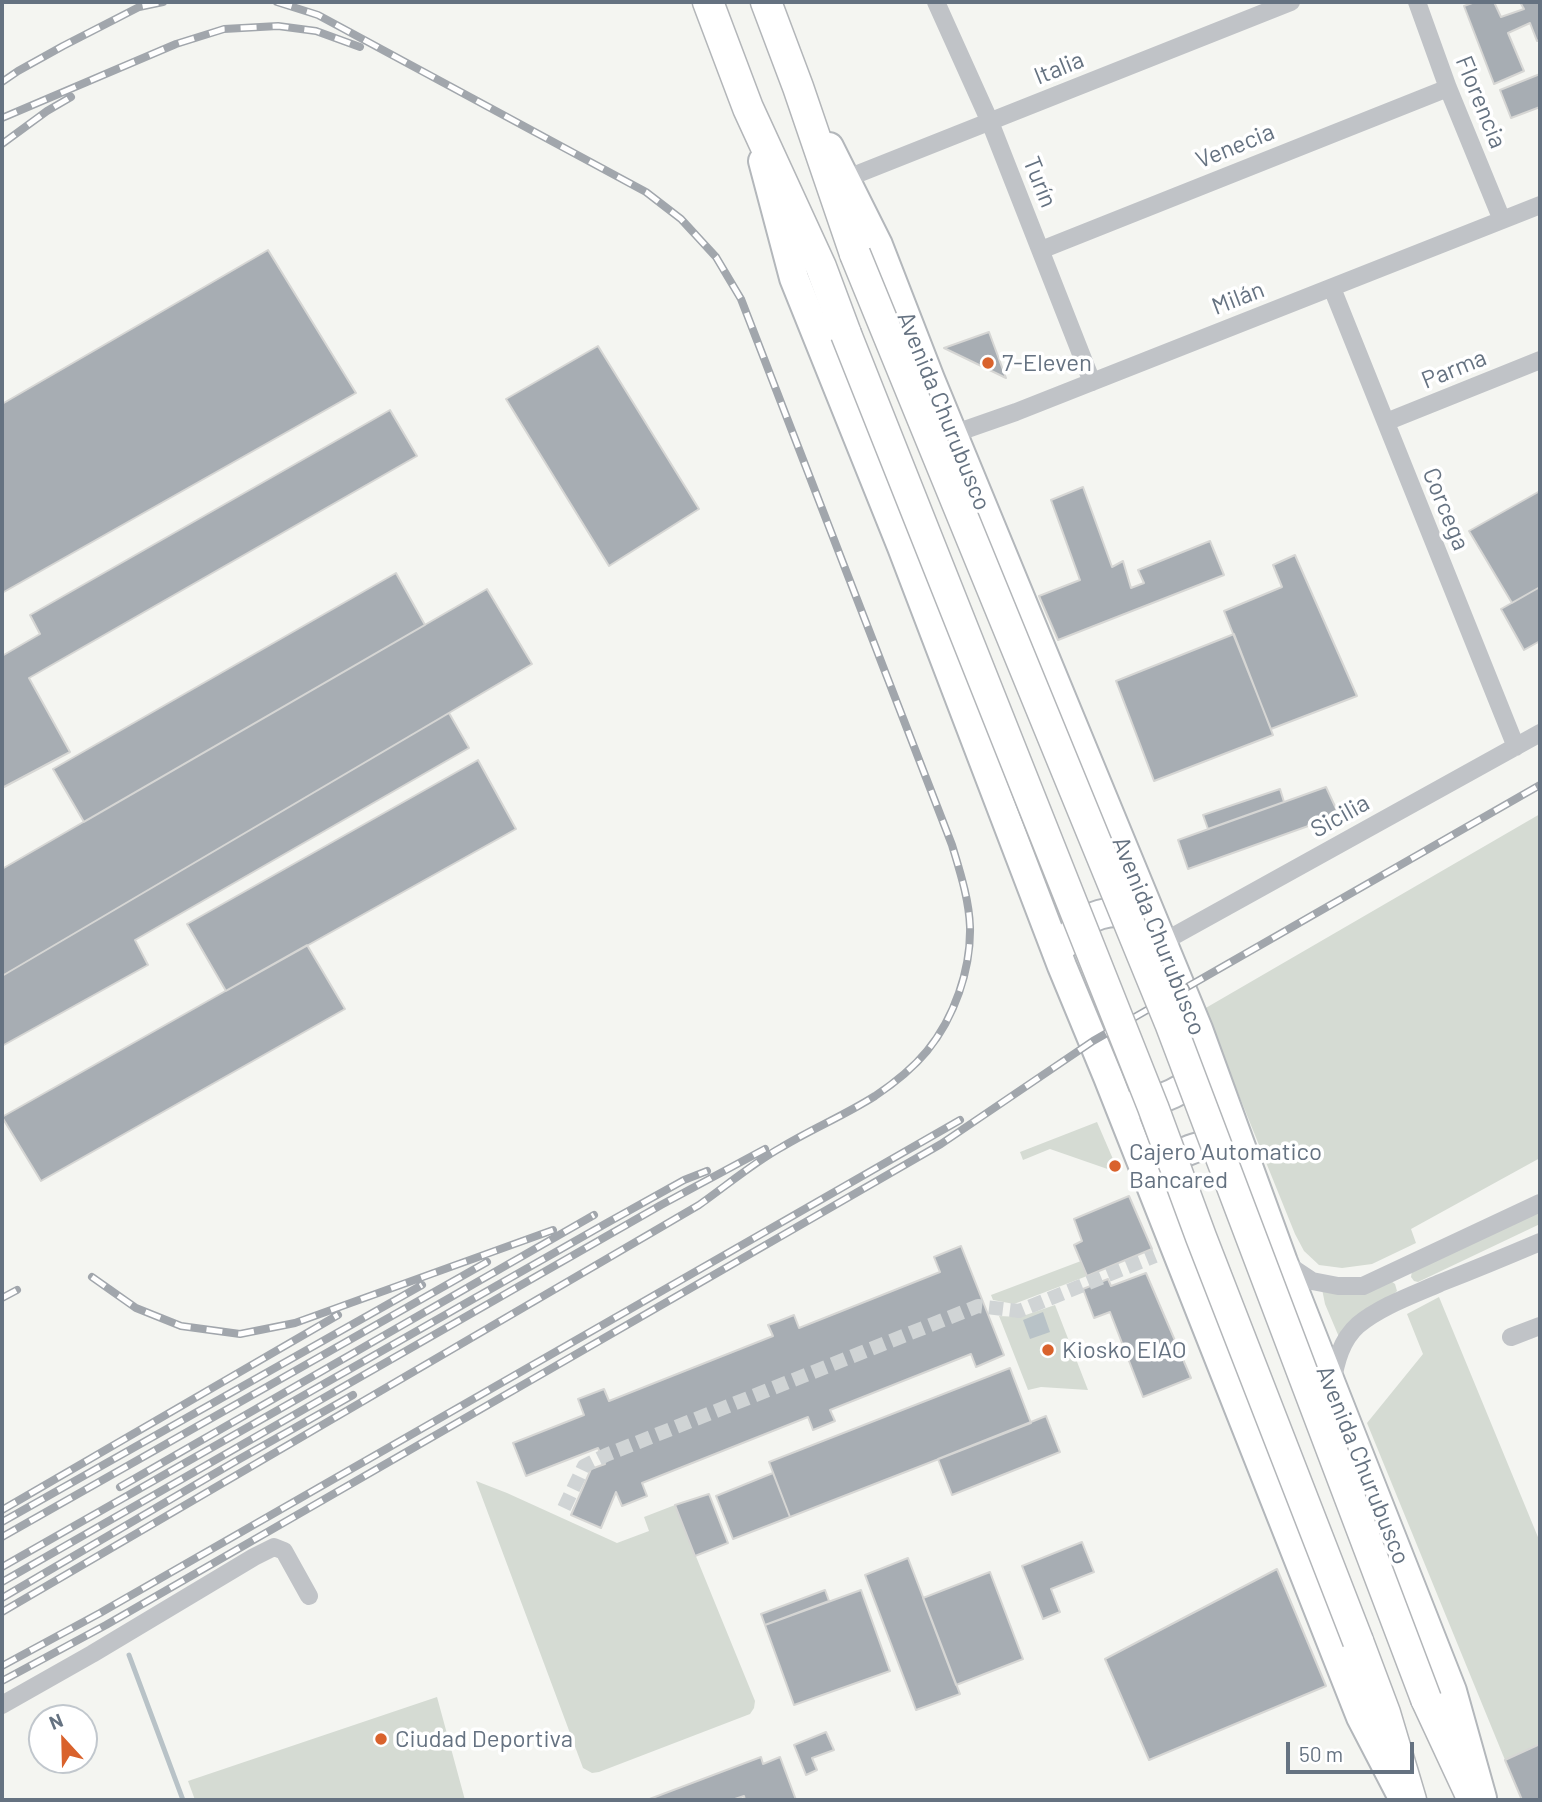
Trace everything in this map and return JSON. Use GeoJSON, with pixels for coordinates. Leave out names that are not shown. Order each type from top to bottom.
{"type":"FeatureCollection","features":[{"type":"Feature","properties":{"kind":"highway"},"geometry":{"type":"LineString","coordinates":[[708,2],[748,108],[821,267],[1153,1107],[1385,1713],[1411,1800]]}},
{"type":"Feature","properties":{"kind":"highway","name":"Avenida Churubusco"},"geometry":{"type":"LineString","coordinates":[[766,2],[855,254],[1170,1023],[1426,1699],[1473,1800]]}},
{"type":"Feature","properties":{"kind":"main road","name":"Avenida Churubusco"},"geometry":{"type":"LineString","coordinates":[[798,87],[878,245],[953,434],[1160,934],[1331,1387],[1452,1691],[1482,1800]]}},
{"type":"Feature","properties":{"kind":"main road"},"geometry":{"type":"LineString","coordinates":[[748,108],[794,278],[902,547],[1062,966],[1361,1717],[1404,1800]]}},
{"type":"Feature","properties":{"kind":"main road"},"geometry":{"type":"LineString","coordinates":[[1062,966],[1065,945],[1071,933],[1101,913],[1118,911],[1140,917],[1160,934]]}},
{"type":"Feature","properties":{"kind":"main road"},"geometry":{"type":"LineString","coordinates":[[1120,1107],[1145,1103],[1174,1093],[1188,1086],[1210,1063]]}},
{"type":"Feature","properties":{"kind":"main road"},"geometry":{"type":"LineString","coordinates":[[1156,1198],[1172,1161],[1190,1150],[1212,1144],[1230,1148],[1245,1158]]}},
{"type":"Feature","properties":{"kind":"street","name":"Turín"},"geometry":{"type":"LineString","coordinates":[[936,2],[990,122],[1091,382]]}},
{"type":"Feature","properties":{"kind":"street","name":"Italia"},"geometry":{"type":"LineString","coordinates":[[845,179],[1291,2]]}},
{"type":"Feature","properties":{"kind":"street","name":"Florencia"},"geometry":{"type":"LineString","coordinates":[[1417,2],[1448,88],[1502,220]]}},
{"type":"Feature","properties":{"kind":"street","name":"Venecia"},"geometry":{"type":"LineString","coordinates":[[1041,250],[1448,88]]}},
{"type":"Feature","properties":{"kind":"street","name":"Milán"},"geometry":{"type":"LineString","coordinates":[[953,434],[1016,412],[1540,205]]}},
{"type":"Feature","properties":{"kind":"street","name":"Corcega"},"geometry":{"type":"LineString","coordinates":[[1332,288],[1516,747]]}},
{"type":"Feature","properties":{"kind":"street","name":"Parma"},"geometry":{"type":"LineString","coordinates":[[1386,422],[1540,360]]}},
{"type":"Feature","properties":{"kind":"street","name":"Sicilia"},"geometry":{"type":"LineString","coordinates":[[1160,934],[1540,733]]}},
{"type":"Feature","properties":{"kind":"street"},"geometry":{"type":"LineString","coordinates":[[1283,1262],[1312,1281],[1338,1286],[1363,1286],[1540,1203]]}},
{"type":"Feature","properties":{"kind":"street"},"geometry":{"type":"LineString","coordinates":[[1331,1387],[1343,1344],[1357,1326],[1406,1297],[1540,1242]]}},
{"type":"Feature","properties":{"kind":"street"},"geometry":{"type":"LineString","coordinates":[[1395,1270],[1406,1297]]}},
{"type":"Feature","properties":{"kind":"street"},"geometry":{"type":"LineString","coordinates":[[1511,1337],[1540,1326]]}},
{"type":"Feature","properties":{"kind":"street"},"geometry":{"type":"LineString","coordinates":[[2,1705],[274,1547],[284,1551],[309,1596]]}},
{"type":"Feature","properties":{"kind":"shaded area"},"geometry":{"type":"Polygon","coordinates":[[[1540,814],[1540,1158],[1411,1229],[1416,1243],[1372,1264],[1342,1268],[1319,1265],[1304,1251],[1295,1234],[1204,1009],[1540,814]]]}},
{"type":"Feature","properties":{"kind":"shaded area"},"geometry":{"type":"Polygon","coordinates":[[[1097,1122],[1119,1173],[1050,1149],[1023,1160],[1020,1152],[1097,1122]]]}},
{"type":"Feature","properties":{"kind":"shaded area"},"geometry":{"type":"Polygon","coordinates":[[[1540,1212],[1540,1224],[1418,1282],[1411,1277],[1412,1271],[1540,1212]]]}},
{"type":"Feature","properties":{"kind":"shaded area"},"geometry":{"type":"Polygon","coordinates":[[[1081,1261],[1087,1276],[1014,1304],[993,1300],[991,1295],[1081,1261]]]}},
{"type":"Feature","properties":{"kind":"shaded area"},"geometry":{"type":"Polygon","coordinates":[[[1391,1281],[1397,1291],[1339,1337],[1325,1304],[1322,1289],[1391,1281]]]}},
{"type":"Feature","properties":{"kind":"shaded area"},"geometry":{"type":"Polygon","coordinates":[[[1439,1297],[1540,1542],[1540,1744],[1505,1760],[1367,1423],[1423,1354],[1407,1314],[1439,1297]]]}},
{"type":"Feature","properties":{"kind":"shaded area"},"geometry":{"type":"Polygon","coordinates":[[[1055,1305],[1088,1390],[1041,1387],[1028,1390],[999,1316],[1020,1317],[1055,1305]]]}},
{"type":"Feature","properties":{"kind":"shaded area"},"geometry":{"type":"Polygon","coordinates":[[[1043,1312],[1050,1332],[1030,1339],[1023,1320],[1043,1312]]]}},
{"type":"Feature","properties":{"kind":"shaded area"},"geometry":{"type":"Polygon","coordinates":[[[476,1481],[617,1543],[649,1531],[644,1517],[675,1505],[755,1701],[750,1714],[599,1772],[592,1773],[583,1768],[476,1481]]]}},
{"type":"Feature","properties":{"kind":"shaded area","name":"Ciudad Deportiva"},"geometry":{"type":"Polygon","coordinates":[[[437,1697],[465,1800],[195,1800],[188,1781],[437,1697]]]}},
{"type":"Feature","properties":{"kind":"building"},"geometry":{"type":"Polygon","coordinates":[[[1475,2],[1494,2],[1501,17],[1524,9],[1520,2],[1540,2],[1540,40],[1537,41],[1530,23],[1508,33],[1524,71],[1494,84],[1464,6],[1475,2]]]}},
{"type":"Feature","properties":{"kind":"building"},"geometry":{"type":"Polygon","coordinates":[[[1540,74],[1540,107],[1511,118],[1500,90],[1540,74]]]}},
{"type":"Feature","properties":{"kind":"building"},"geometry":{"type":"Polygon","coordinates":[[[268,250],[356,393],[2,593],[2,404],[268,250]]]}},
{"type":"Feature","properties":{"kind":"building","name":"7-Eleven"},"geometry":{"type":"Polygon","coordinates":[[[989,332],[1006,378],[944,348],[989,332]]]}},
{"type":"Feature","properties":{"kind":"building"},"geometry":{"type":"Polygon","coordinates":[[[598,346],[699,509],[609,566],[506,399],[598,346]]]}},
{"type":"Feature","properties":{"kind":"building"},"geometry":{"type":"Polygon","coordinates":[[[390,410],[417,456],[29,678],[70,752],[2,788],[2,656],[40,634],[30,615],[390,410]]]}},
{"type":"Feature","properties":{"kind":"building"},"geometry":{"type":"Polygon","coordinates":[[[1083,487],[1112,567],[1123,561],[1131,588],[1144,583],[1138,570],[1210,541],[1224,575],[1058,640],[1039,596],[1080,580],[1051,500],[1083,487]]]}},
{"type":"Feature","properties":{"kind":"building"},"geometry":{"type":"Polygon","coordinates":[[[1540,491],[1540,587],[1512,603],[1469,531],[1540,491]]]}},
{"type":"Feature","properties":{"kind":"building"},"geometry":{"type":"Polygon","coordinates":[[[1295,555],[1357,696],[1271,729],[1224,611],[1282,587],[1273,565],[1295,555]]]}},
{"type":"Feature","properties":{"kind":"building"},"geometry":{"type":"Polygon","coordinates":[[[396,573],[425,625],[84,822],[53,769],[396,573]]]}},
{"type":"Feature","properties":{"kind":"building"},"geometry":{"type":"Polygon","coordinates":[[[1540,587],[1540,641],[1524,650],[1501,609],[1540,587]]]}},
{"type":"Feature","properties":{"kind":"building"},"geometry":{"type":"Polygon","coordinates":[[[487,589],[532,664],[2,976],[2,869],[487,589]]]}},
{"type":"Feature","properties":{"kind":"building"},"geometry":{"type":"Polygon","coordinates":[[[1234,634],[1273,735],[1154,781],[1116,681],[1234,634]]]}},
{"type":"Feature","properties":{"kind":"building"},"geometry":{"type":"Polygon","coordinates":[[[449,713],[469,748],[135,940],[148,965],[2,1046],[2,976],[449,713]]]}},
{"type":"Feature","properties":{"kind":"building"},"geometry":{"type":"Polygon","coordinates":[[[478,760],[516,829],[226,991],[187,924],[478,760]]]}},
{"type":"Feature","properties":{"kind":"building"},"geometry":{"type":"Polygon","coordinates":[[[1326,787],[1339,815],[1188,869],[1178,840],[1326,787]]]}},
{"type":"Feature","properties":{"kind":"building"},"geometry":{"type":"Polygon","coordinates":[[[1280,789],[1284,802],[1208,829],[1203,815],[1280,789]]]}},
{"type":"Feature","properties":{"kind":"building"},"geometry":{"type":"Polygon","coordinates":[[[307,945],[345,1009],[41,1181],[2,1117],[307,945]]]}},
{"type":"Feature","properties":{"kind":"building","name":"Cajero Automatico Bancared"},"geometry":{"type":"Polygon","coordinates":[[[1118,1160],[1122,1168],[1112,1172],[1108,1164],[1118,1160]]]}},
{"type":"Feature","properties":{"kind":"building"},"geometry":{"type":"Polygon","coordinates":[[[1129,1196],[1152,1249],[1087,1276],[1074,1245],[1082,1241],[1074,1219],[1129,1196]]]}},
{"type":"Feature","properties":{"kind":"building"},"geometry":{"type":"Polygon","coordinates":[[[961,1246],[1004,1355],[976,1367],[971,1354],[830,1410],[835,1421],[813,1430],[808,1417],[642,1483],[647,1496],[622,1506],[616,1492],[601,1528],[571,1515],[591,1469],[605,1464],[598,1448],[526,1476],[513,1443],[584,1415],[578,1399],[604,1389],[609,1401],[773,1336],[768,1325],[794,1315],[799,1328],[940,1272],[934,1257],[961,1246]]]}},
{"type":"Feature","properties":{"kind":"building"},"geometry":{"type":"Polygon","coordinates":[[[1146,1273],[1191,1378],[1143,1397],[1110,1312],[1094,1318],[1083,1289],[1108,1279],[1111,1286],[1146,1273]]]}},
{"type":"Feature","properties":{"kind":"building"},"geometry":{"type":"Polygon","coordinates":[[[1010,1368],[1031,1423],[790,1517],[769,1462],[1010,1368]]]}},
{"type":"Feature","properties":{"kind":"building"},"geometry":{"type":"Polygon","coordinates":[[[1046,1416],[1060,1452],[952,1495],[938,1459],[1046,1416]]]}},
{"type":"Feature","properties":{"kind":"building"},"geometry":{"type":"Polygon","coordinates":[[[773,1473],[790,1517],[733,1539],[716,1496],[773,1473]]]}},
{"type":"Feature","properties":{"kind":"building"},"geometry":{"type":"Polygon","coordinates":[[[709,1494],[728,1543],[695,1556],[675,1505],[709,1494]]]}},
{"type":"Feature","properties":{"kind":"building"},"geometry":{"type":"Polygon","coordinates":[[[1082,1542],[1094,1572],[1051,1589],[1060,1612],[1043,1619],[1022,1566],[1082,1542]]]}},
{"type":"Feature","properties":{"kind":"building"},"geometry":{"type":"Polygon","coordinates":[[[908,1558],[960,1694],[916,1710],[865,1575],[908,1558]]]}},
{"type":"Feature","properties":{"kind":"building"},"geometry":{"type":"Polygon","coordinates":[[[1277,1569],[1326,1686],[1149,1760],[1105,1659],[1277,1569]]]}},
{"type":"Feature","properties":{"kind":"building"},"geometry":{"type":"Polygon","coordinates":[[[990,1572],[1023,1659],[956,1685],[923,1598],[990,1572]]]}},
{"type":"Feature","properties":{"kind":"building"},"geometry":{"type":"Polygon","coordinates":[[[825,1590],[829,1601],[765,1625],[761,1614],[825,1590]]]}},
{"type":"Feature","properties":{"kind":"building"},"geometry":{"type":"Polygon","coordinates":[[[861,1590],[890,1671],[794,1705],[765,1625],[861,1590]]]}},
{"type":"Feature","properties":{"kind":"building"},"geometry":{"type":"Polygon","coordinates":[[[826,1732],[834,1750],[812,1758],[817,1770],[806,1775],[794,1745],[826,1732]]]}},
{"type":"Feature","properties":{"kind":"building"},"geometry":{"type":"Polygon","coordinates":[[[1540,1744],[1540,1800],[1522,1800],[1505,1760],[1540,1744]]]}},
{"type":"Feature","properties":{"kind":"building"},"geometry":{"type":"Polygon","coordinates":[[[761,1757],[763,1764],[780,1757],[796,1800],[745,1800],[744,1796],[732,1800],[647,1800],[761,1757]]]}},
{"type":"Feature","properties":{"kind":"waterway"},"geometry":{"type":"LineString","coordinates":[[129,1655],[183,1800]]}},
{"type":"Feature","properties":{"kind":"tunnel"},"geometry":{"type":"LineString","coordinates":[[564,1508],[584,1466],[606,1455],[978,1306],[1019,1311],[1155,1256]]}},
{"type":"Feature","properties":{"kind":"railway"},"geometry":{"type":"LineString","coordinates":[[2,82],[63,46],[139,7],[163,2]]}},
{"type":"Feature","properties":{"kind":"railway"},"geometry":{"type":"LineString","coordinates":[[2,1612],[699,1205],[771,1153],[875,1096],[909,1070],[937,1038],[953,1009],[968,960],[968,906],[952,845],[741,299],[716,257],[681,219],[646,192],[318,15],[277,2]]}},
{"type":"Feature","properties":{"kind":"railway"},"geometry":{"type":"LineString","coordinates":[[2,118],[176,44],[224,29],[278,26],[316,31],[360,47]]}},
{"type":"Feature","properties":{"kind":"railway"},"geometry":{"type":"LineString","coordinates":[[2,144],[71,97]]}},
{"type":"Feature","properties":{"kind":"railway"},"geometry":{"type":"LineString","coordinates":[[2,1681],[106,1625],[941,1144],[1093,1041],[1540,785]]}},
{"type":"Feature","properties":{"kind":"railway"},"geometry":{"type":"LineString","coordinates":[[2,1666],[100,1613],[960,1120]]}},
{"type":"Feature","properties":{"kind":"railway"},"geometry":{"type":"LineString","coordinates":[[2,1582],[661,1205],[765,1149]]}},
{"type":"Feature","properties":{"kind":"railway"},"geometry":{"type":"LineString","coordinates":[[2,1567],[605,1224],[684,1180],[707,1171]]}},
{"type":"Feature","properties":{"kind":"railway"},"geometry":{"type":"LineString","coordinates":[[120,1487],[594,1215]]}},
{"type":"Feature","properties":{"kind":"railway"},"geometry":{"type":"LineString","coordinates":[[92,1277],[136,1308],[181,1326],[240,1334],[295,1323],[553,1230]]}},
{"type":"Feature","properties":{"kind":"railway"},"geometry":{"type":"LineString","coordinates":[[2,1537],[487,1262]]}},
{"type":"Feature","properties":{"kind":"railway"},"geometry":{"type":"LineString","coordinates":[[2,1522],[422,1285]]}},
{"type":"Feature","properties":{"kind":"railway"},"geometry":{"type":"LineString","coordinates":[[2,1298],[17,1290]]}},
{"type":"Feature","properties":{"kind":"railway"},"geometry":{"type":"LineString","coordinates":[[2,1510],[338,1315]]}},
{"type":"Feature","properties":{"kind":"railway"},"geometry":{"type":"LineString","coordinates":[[2,1598],[353,1395]]}},
{"type":"Feature","properties":{"kind":"place","name":"7-Eleven"},"geometry":{"type":"Point","coordinates":[988,363]}},
{"type":"Feature","properties":{"kind":"place","name":"Cajero Automatico Bancared"},"geometry":{"type":"Point","coordinates":[1115,1166]}},
{"type":"Feature","properties":{"kind":"place","name":"Kiosko EIAO"},"geometry":{"type":"Point","coordinates":[1048,1350]}},
{"type":"Feature","properties":{"kind":"place","name":"Ciudad Deportiva"},"geometry":{"type":"Point","coordinates":[381,1739]}}]}
